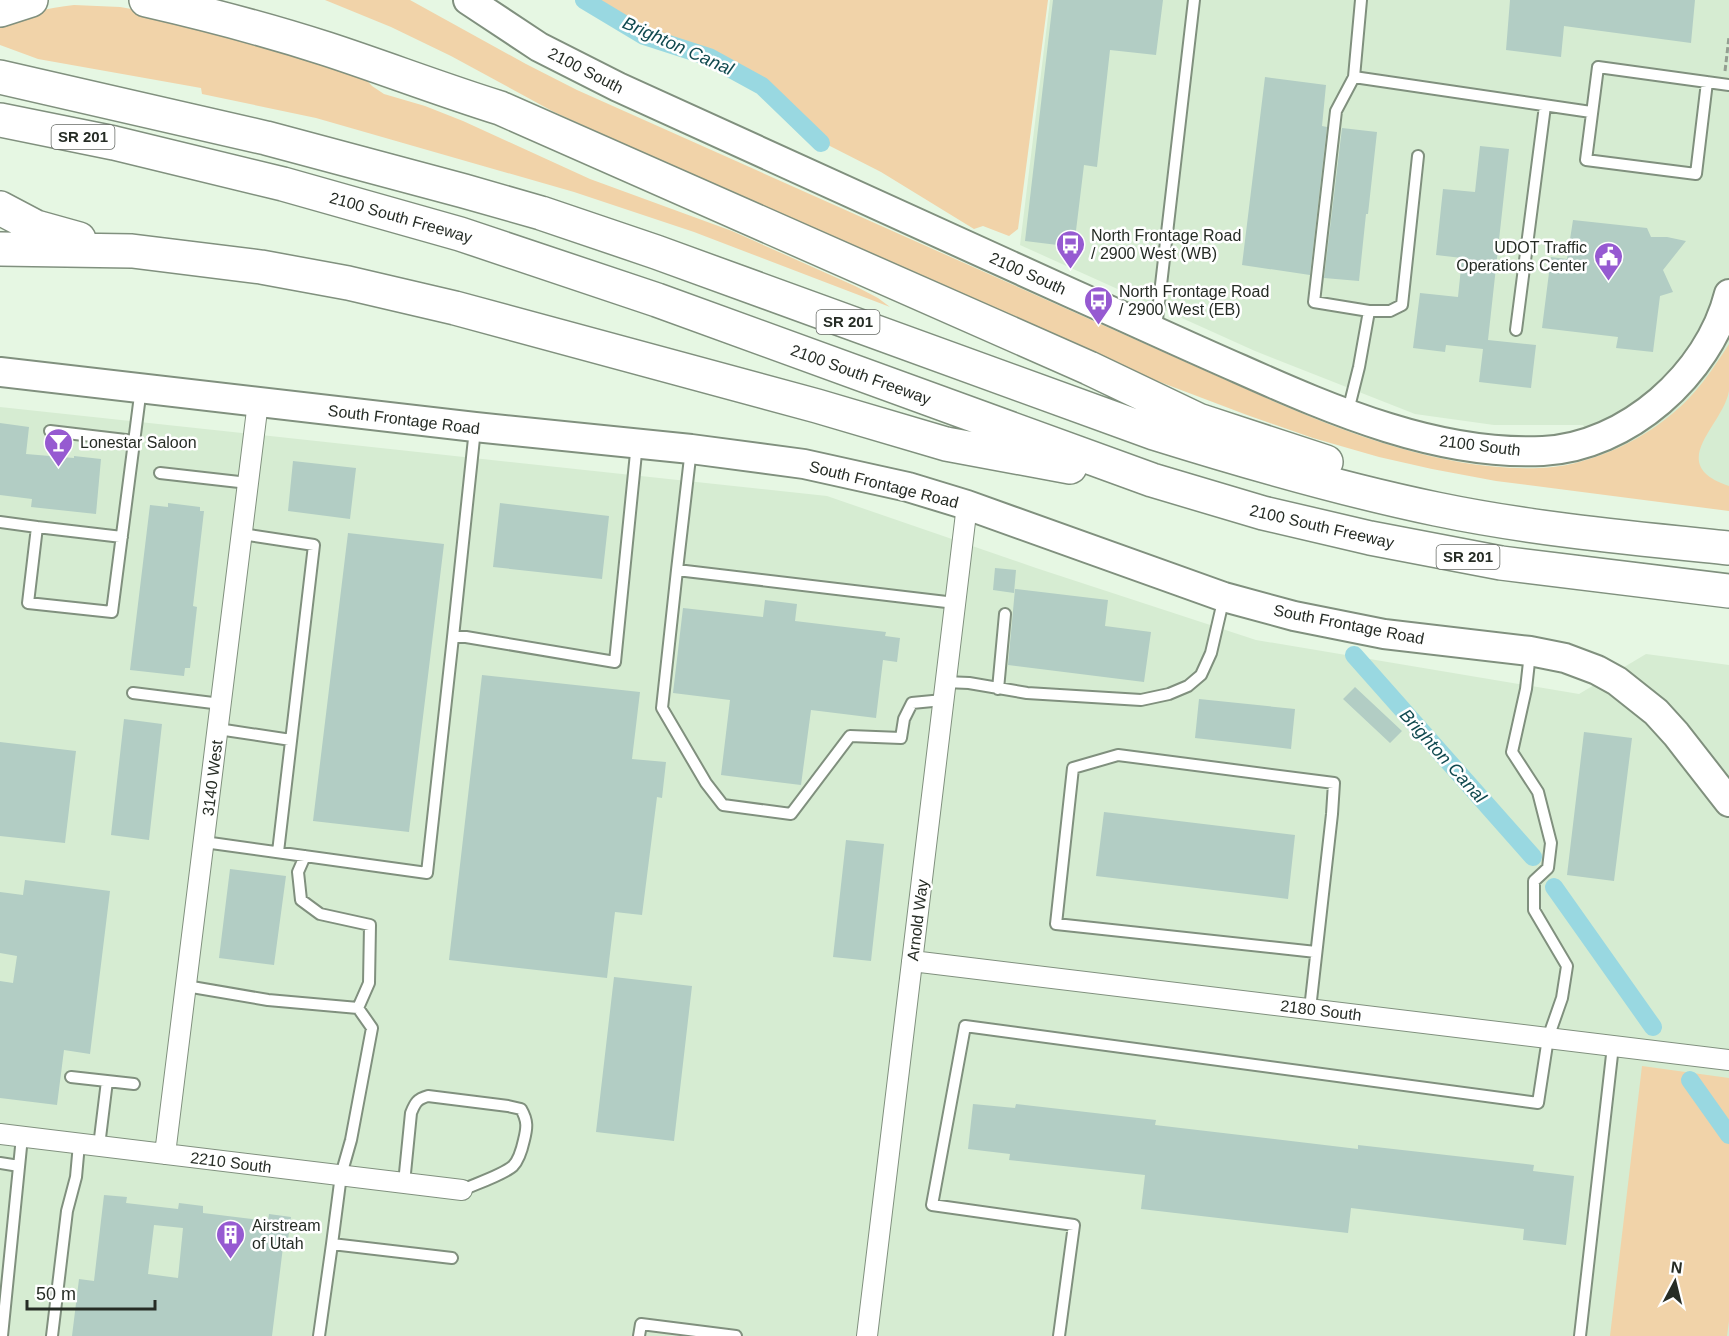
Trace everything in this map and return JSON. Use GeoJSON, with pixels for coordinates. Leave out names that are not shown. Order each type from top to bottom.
{"type":"FeatureCollection","features":[{"type":"Feature","properties":{"kind":"highway"},"geometry":{"type":"LineString","coordinates":[[0,10],[31,0]]}},
{"type":"Feature","properties":{"kind":"highway"},"geometry":{"type":"LineString","coordinates":[[146,0],[220,18],[317,46],[440,90],[500,108]]}},
{"type":"Feature","properties":{"kind":"highway"},"geometry":{"type":"LineString","coordinates":[[235,0],[359,40],[419,66],[500,108],[1089,368],[1198,420],[1385,481],[1534,516],[1672,542]]}},
{"type":"Feature","properties":{"kind":"highway","name":"SR 201"},"geometry":{"type":"LineString","coordinates":[[14,80],[276,141],[541,213],[656,252],[1154,433],[1248,462],[1379,497],[1438,509],[1531,525],[1729,548]]}},
{"type":"Feature","properties":{"kind":"highway","name":"2100 South Freeway"},"geometry":{"type":"LineString","coordinates":[[11,122],[114,143],[283,184],[460,234],[648,296],[1093,459],[1212,499],[1263,513],[1370,538],[1501,563],[1729,591]]}},
{"type":"Feature","properties":{"kind":"highway"},"geometry":{"type":"LineString","coordinates":[[0,208],[36,227],[132,251]]}},
{"type":"Feature","properties":{"kind":"highway"},"geometry":{"type":"LineString","coordinates":[[0,249],[132,251],[261,267],[348,283],[466,311],[817,406],[946,444],[1059,464],[1212,499]]}},
{"type":"Feature","properties":{"kind":"street","name":"2100 South"},"geometry":{"type":"LineString","coordinates":[[468,0],[539,46],[618,87],[1156,332],[1360,420],[1446,442],[1507,452],[1546,451],[1579,445],[1608,434],[1645,414],[1683,379],[1706,349],[1724,313],[1729,294]]}},
{"type":"Feature","properties":{"kind":"street","name":"South Frontage Road"},"geometry":{"type":"LineString","coordinates":[[0,372],[476,427],[691,449],[804,464],[908,487],[967,505],[1224,597],[1294,616],[1384,634],[1530,651],[1565,658],[1597,670],[1617,681],[1656,712],[1729,802]]}},
{"type":"Feature","properties":{"kind":"street","name":"3140 West"},"geometry":{"type":"LineString","coordinates":[[165,1154],[258,402]]}},
{"type":"Feature","properties":{"kind":"street","name":"Arnold Way"},"geometry":{"type":"LineString","coordinates":[[867,1336],[967,505]]}},
{"type":"Feature","properties":{"kind":"street","name":"2180 South"},"geometry":{"type":"LineString","coordinates":[[912,961],[1729,1060]]}},
{"type":"Feature","properties":{"kind":"street","name":"2210 South"},"geometry":{"type":"LineString","coordinates":[[0,1134],[462,1190]]}},
{"type":"Feature","properties":{"kind":"lane"},"geometry":{"type":"LineString","coordinates":[[1156,332],[1194,0]]}},
{"type":"Feature","properties":{"kind":"lane"},"geometry":{"type":"LineString","coordinates":[[1361,0],[1354,77],[1336,111],[1314,302],[1370,311],[1390,311],[1402,305],[1418,156]]}},
{"type":"Feature","properties":{"kind":"lane"},"geometry":{"type":"LineString","coordinates":[[1707,82],[1696,174],[1586,160],[1598,67],[1729,85]]}},
{"type":"Feature","properties":{"kind":"lane"},"geometry":{"type":"LineString","coordinates":[[1354,77],[1591,112]]}},
{"type":"Feature","properties":{"kind":"lane"},"geometry":{"type":"LineString","coordinates":[[1516,330],[1545,106]]}},
{"type":"Feature","properties":{"kind":"lane"},"geometry":{"type":"LineString","coordinates":[[1347,414],[1370,311]]}},
{"type":"Feature","properties":{"kind":"lane"},"geometry":{"type":"LineString","coordinates":[[37,527],[28,603],[112,612],[141,388]]}},
{"type":"Feature","properties":{"kind":"lane"},"geometry":{"type":"LineString","coordinates":[[204,842],[427,873],[476,427]]}},
{"type":"Feature","properties":{"kind":"lane"},"geometry":{"type":"LineString","coordinates":[[50,431],[134,441]]}},
{"type":"Feature","properties":{"kind":"lane"},"geometry":{"type":"LineString","coordinates":[[453,637],[466,637],[615,662],[637,443]]}},
{"type":"Feature","properties":{"kind":"lane"},"geometry":{"type":"LineString","coordinates":[[691,449],[662,708],[706,783],[723,805],[791,814],[850,736],[901,738],[904,719],[912,703],[969,683],[1026,693],[1141,700],[1169,694],[1188,686],[1202,675],[1211,653],[1224,597]]}},
{"type":"Feature","properties":{"kind":"lane"},"geometry":{"type":"LineString","coordinates":[[160,473],[248,483]]}},
{"type":"Feature","properties":{"kind":"lane"},"geometry":{"type":"LineString","coordinates":[[0,522],[122,537]]}},
{"type":"Feature","properties":{"kind":"lane"},"geometry":{"type":"LineString","coordinates":[[242,534],[314,545],[278,852]]}},
{"type":"Feature","properties":{"kind":"lane"},"geometry":{"type":"LineString","coordinates":[[678,570],[955,603]]}},
{"type":"Feature","properties":{"kind":"lane"},"geometry":{"type":"LineString","coordinates":[[998,689],[1005,614]]}},
{"type":"Feature","properties":{"kind":"lane"},"geometry":{"type":"LineString","coordinates":[[1059,1336],[1074,1225],[932,1205],[965,1026],[1539,1102],[1548,1038],[1562,998],[1567,966],[1534,910],[1534,881],[1548,868],[1551,843],[1538,792],[1512,753],[1526,689],[1530,651]]}},
{"type":"Feature","properties":{"kind":"lane"},"geometry":{"type":"LineString","coordinates":[[133,693],[221,704]]}},
{"type":"Feature","properties":{"kind":"lane"},"geometry":{"type":"LineString","coordinates":[[218,729],[291,740]]}},
{"type":"Feature","properties":{"kind":"lane"},"geometry":{"type":"LineString","coordinates":[[1310,1009],[1334,783],[1118,755],[1073,768],[1056,924],[1316,952]]}},
{"type":"Feature","properties":{"kind":"lane"},"geometry":{"type":"LineString","coordinates":[[305,856],[298,872],[301,900],[320,914],[370,925],[369,983],[358,1008]]}},
{"type":"Feature","properties":{"kind":"lane"},"geometry":{"type":"LineString","coordinates":[[186,986],[268,1000],[358,1008],[372,1028],[351,1140],[341,1175],[319,1336]]}},
{"type":"Feature","properties":{"kind":"lane"},"geometry":{"type":"LineString","coordinates":[[1580,1336],[1613,1046]]}},
{"type":"Feature","properties":{"kind":"lane"},"geometry":{"type":"LineString","coordinates":[[71,1077],[134,1084]]}},
{"type":"Feature","properties":{"kind":"lane"},"geometry":{"type":"LineString","coordinates":[[99,1146],[107,1081]]}},
{"type":"Feature","properties":{"kind":"lane"},"geometry":{"type":"LineString","coordinates":[[404,1183],[411,1113],[420,1098],[428,1096],[521,1109],[527,1125],[520,1155],[513,1166],[462,1190]]}},
{"type":"Feature","properties":{"kind":"lane"},"geometry":{"type":"LineString","coordinates":[[2,1336],[22,1137]]}},
{"type":"Feature","properties":{"kind":"lane"},"geometry":{"type":"LineString","coordinates":[[52,1336],[67,1210],[76,1177],[79,1144]]}},
{"type":"Feature","properties":{"kind":"lane"},"geometry":{"type":"LineString","coordinates":[[0,1163],[19,1166]]}},
{"type":"Feature","properties":{"kind":"lane"},"geometry":{"type":"LineString","coordinates":[[332,1244],[452,1257]]}},
{"type":"Feature","properties":{"kind":"lane"},"geometry":{"type":"LineString","coordinates":[[639,1336],[641,1324],[736,1336]]}},
{"type":"Feature","properties":{"kind":"path"},"geometry":{"type":"LineString","coordinates":[[1725,72],[1729,37]]}},
{"type":"Feature","properties":{"kind":"shaded area"},"geometry":{"type":"Polygon","coordinates":[[[325,0],[410,0],[577,90],[1264,397],[1363,437],[1433,457],[1504,467],[1539,468],[1557,467],[1610,452],[1643,435],[1681,407],[1704,381],[1729,344],[1729,391],[1725,404],[1702,443],[1699,456],[1701,467],[1710,477],[1729,486],[1729,511],[1496,481],[1432,469],[1313,438],[1247,415],[1152,379],[665,163],[554,112],[451,56],[391,27],[325,0]]]}},
{"type":"Feature","properties":{"kind":"shaded area"},"geometry":{"type":"Polygon","coordinates":[[[599,0],[1048,0],[1018,229],[1009,236],[983,226],[974,229],[881,172],[826,144],[772,86],[738,64],[641,24],[599,0]]]}},
{"type":"Feature","properties":{"kind":"shaded area"},"geometry":{"type":"Polygon","coordinates":[[[1050,0],[1729,0],[1729,495],[1610,477],[1583,425],[1494,425],[1415,414],[1255,351],[1020,245],[1050,0]]]}},
{"type":"Feature","properties":{"kind":"shaded area"},"geometry":{"type":"Polygon","coordinates":[[[74,5],[120,7],[149,12],[361,74],[372,86],[384,94],[425,106],[590,179],[732,231],[855,286],[890,307],[694,232],[574,192],[316,118],[202,94],[201,88],[38,59],[0,45],[0,27],[9,22],[36,12],[74,5]]]}},
{"type":"Feature","properties":{"kind":"shaded area"},"geometry":{"type":"Polygon","coordinates":[[[0,407],[827,496],[1256,640],[1579,694],[1646,654],[1729,665],[1729,1336],[0,1336],[0,407]]]}},
{"type":"Feature","properties":{"kind":"shaded area"},"geometry":{"type":"Polygon","coordinates":[[[1642,1066],[1729,1078],[1729,1321],[1727,1336],[1610,1336],[1642,1066]]]}},
{"type":"Feature","properties":{"kind":"building"},"geometry":{"type":"Polygon","coordinates":[[[1053,0],[1163,0],[1156,55],[1110,50],[1097,167],[1084,165],[1074,247],[1025,241],[1053,0]]]}},
{"type":"Feature","properties":{"kind":"building"},"geometry":{"type":"Polygon","coordinates":[[[1510,0],[1695,0],[1691,43],[1564,26],[1561,57],[1506,50],[1510,0]]]}},
{"type":"Feature","properties":{"kind":"building"},"geometry":{"type":"Polygon","coordinates":[[[1265,77],[1326,85],[1322,126],[1327,127],[1310,275],[1242,265],[1265,77]]]}},
{"type":"Feature","properties":{"kind":"building"},"geometry":{"type":"Polygon","coordinates":[[[1342,128],[1377,132],[1359,281],[1324,278],[1342,128]]]}},
{"type":"Feature","properties":{"kind":"building"},"geometry":{"type":"Polygon","coordinates":[[[1480,146],[1509,149],[1488,340],[1536,345],[1531,388],[1479,382],[1483,349],[1446,345],[1445,352],[1413,348],[1420,293],[1458,297],[1462,258],[1436,255],[1443,189],[1475,192],[1480,146]]]}},
{"type":"Feature","properties":{"kind":"building","name":"UDOT Traffic Operations Center"},"geometry":{"type":"Polygon","coordinates":[[[1573,220],[1647,228],[1651,237],[1667,237],[1686,241],[1663,270],[1673,292],[1660,296],[1653,352],[1616,348],[1618,337],[1542,328],[1551,257],[1567,259],[1573,220]]]}},
{"type":"Feature","properties":{"kind":"building"},"geometry":{"type":"Polygon","coordinates":[[[0,423],[29,427],[26,454],[101,459],[96,514],[31,507],[32,499],[0,495],[0,423]]]}},
{"type":"Feature","properties":{"kind":"building"},"geometry":{"type":"Polygon","coordinates":[[[293,461],[356,468],[350,519],[288,511],[293,461]]]}},
{"type":"Feature","properties":{"kind":"building"},"geometry":{"type":"Polygon","coordinates":[[[168,503],[200,507],[200,511],[204,511],[193,606],[197,607],[190,668],[185,668],[184,676],[130,670],[150,505],[168,507],[168,503]]]}},
{"type":"Feature","properties":{"kind":"building"},"geometry":{"type":"Polygon","coordinates":[[[500,503],[609,516],[602,579],[493,567],[500,503]]]}},
{"type":"Feature","properties":{"kind":"building"},"geometry":{"type":"Polygon","coordinates":[[[348,533],[444,544],[409,832],[313,821],[348,533]]]}},
{"type":"Feature","properties":{"kind":"building"},"geometry":{"type":"Polygon","coordinates":[[[995,568],[1016,570],[1014,593],[993,590],[995,568]]]}},
{"type":"Feature","properties":{"kind":"building"},"geometry":{"type":"Polygon","coordinates":[[[1015,589],[1108,600],[1105,626],[1151,632],[1144,682],[1008,665],[1015,589]]]}},
{"type":"Feature","properties":{"kind":"building"},"geometry":{"type":"Polygon","coordinates":[[[765,600],[797,604],[795,621],[886,632],[885,636],[900,638],[897,662],[883,660],[876,718],[811,710],[801,785],[721,775],[730,700],[673,693],[683,608],[763,617],[765,600]]]}},
{"type":"Feature","properties":{"kind":"building"},"geometry":{"type":"Polygon","coordinates":[[[482,675],[640,692],[632,759],[666,762],[662,798],[657,797],[642,915],[615,912],[607,978],[449,960],[482,675]]]}},
{"type":"Feature","properties":{"kind":"building"},"geometry":{"type":"Polygon","coordinates":[[[1355,687],[1402,731],[1390,743],[1343,699],[1355,687]]]}},
{"type":"Feature","properties":{"kind":"building"},"geometry":{"type":"Polygon","coordinates":[[[1199,699],[1295,709],[1291,749],[1195,738],[1199,699]]]}},
{"type":"Feature","properties":{"kind":"building"},"geometry":{"type":"Polygon","coordinates":[[[124,719],[162,724],[149,840],[111,835],[124,719]]]}},
{"type":"Feature","properties":{"kind":"building"},"geometry":{"type":"Polygon","coordinates":[[[1584,732],[1632,738],[1614,881],[1567,875],[1584,732]]]}},
{"type":"Feature","properties":{"kind":"building"},"geometry":{"type":"Polygon","coordinates":[[[0,742],[76,751],[65,843],[0,836],[0,742]]]}},
{"type":"Feature","properties":{"kind":"building"},"geometry":{"type":"Polygon","coordinates":[[[1104,812],[1295,835],[1288,899],[1096,876],[1104,812]]]}},
{"type":"Feature","properties":{"kind":"building"},"geometry":{"type":"Polygon","coordinates":[[[846,840],[884,844],[871,961],[833,957],[846,840]]]}},
{"type":"Feature","properties":{"kind":"building"},"geometry":{"type":"Polygon","coordinates":[[[230,869],[286,876],[274,965],[219,958],[230,869]]]}},
{"type":"Feature","properties":{"kind":"building"},"geometry":{"type":"Polygon","coordinates":[[[25,880],[110,891],[90,1054],[64,1050],[57,1105],[0,1098],[0,981],[13,983],[17,956],[0,953],[0,892],[23,895],[25,880]]]}},
{"type":"Feature","properties":{"kind":"building"},"geometry":{"type":"Polygon","coordinates":[[[614,977],[692,986],[674,1141],[596,1132],[614,977]]]}},
{"type":"Feature","properties":{"kind":"building"},"geometry":{"type":"Polygon","coordinates":[[[973,1104],[1015,1108],[1016,1104],[1156,1120],[1155,1125],[1358,1149],[1358,1145],[1534,1165],[1533,1171],[1574,1176],[1566,1245],[1523,1240],[1524,1229],[1351,1208],[1348,1233],[1141,1209],[1145,1175],[1009,1160],[1010,1154],[968,1149],[973,1104]]]}},
{"type":"Feature","properties":{"kind":"building","name":"Airstream of Utah"},"geometry":{"type":"Polygon","coordinates":[[[104,1195],[127,1197],[126,1203],[178,1209],[179,1203],[203,1206],[203,1213],[268,1221],[269,1214],[291,1217],[288,1240],[284,1239],[272,1336],[72,1336],[79,1279],[94,1281],[104,1195]],[[154,1225],[148,1274],[178,1278],[183,1228],[154,1225]]]}},
{"type":"Feature","properties":{"kind":"waterway","name":"Brighton Canal"},"geometry":{"type":"LineString","coordinates":[[584,0],[644,36],[709,57],[762,86],[821,143]]}},
{"type":"Feature","properties":{"kind":"waterway","name":"Brighton Canal"},"geometry":{"type":"LineString","coordinates":[[1354,655],[1533,857]]}},
{"type":"Feature","properties":{"kind":"waterway","name":"Brighton Canal"},"geometry":{"type":"LineString","coordinates":[[1554,887],[1653,1027]]}},
{"type":"Feature","properties":{"kind":"waterway","name":"Brighton Canal"},"geometry":{"type":"LineString","coordinates":[[1690,1080],[1729,1135]]}},
{"type":"Feature","properties":{"kind":"place","name":"North Frontage Road / 2900 West (WB)"},"geometry":{"type":"Point","coordinates":[1070,270]}},
{"type":"Feature","properties":{"kind":"place","name":"UDOT Traffic Operations Center"},"geometry":{"type":"Point","coordinates":[1608,282]}},
{"type":"Feature","properties":{"kind":"place","name":"North Frontage Road / 2900 West (EB)"},"geometry":{"type":"Point","coordinates":[1098,326]}},
{"type":"Feature","properties":{"kind":"place","name":"Lonestar Saloon"},"geometry":{"type":"Point","coordinates":[59,468]}},
{"type":"Feature","properties":{"kind":"place","name":"Airstream of Utah"},"geometry":{"type":"Point","coordinates":[231,1260]}}]}
